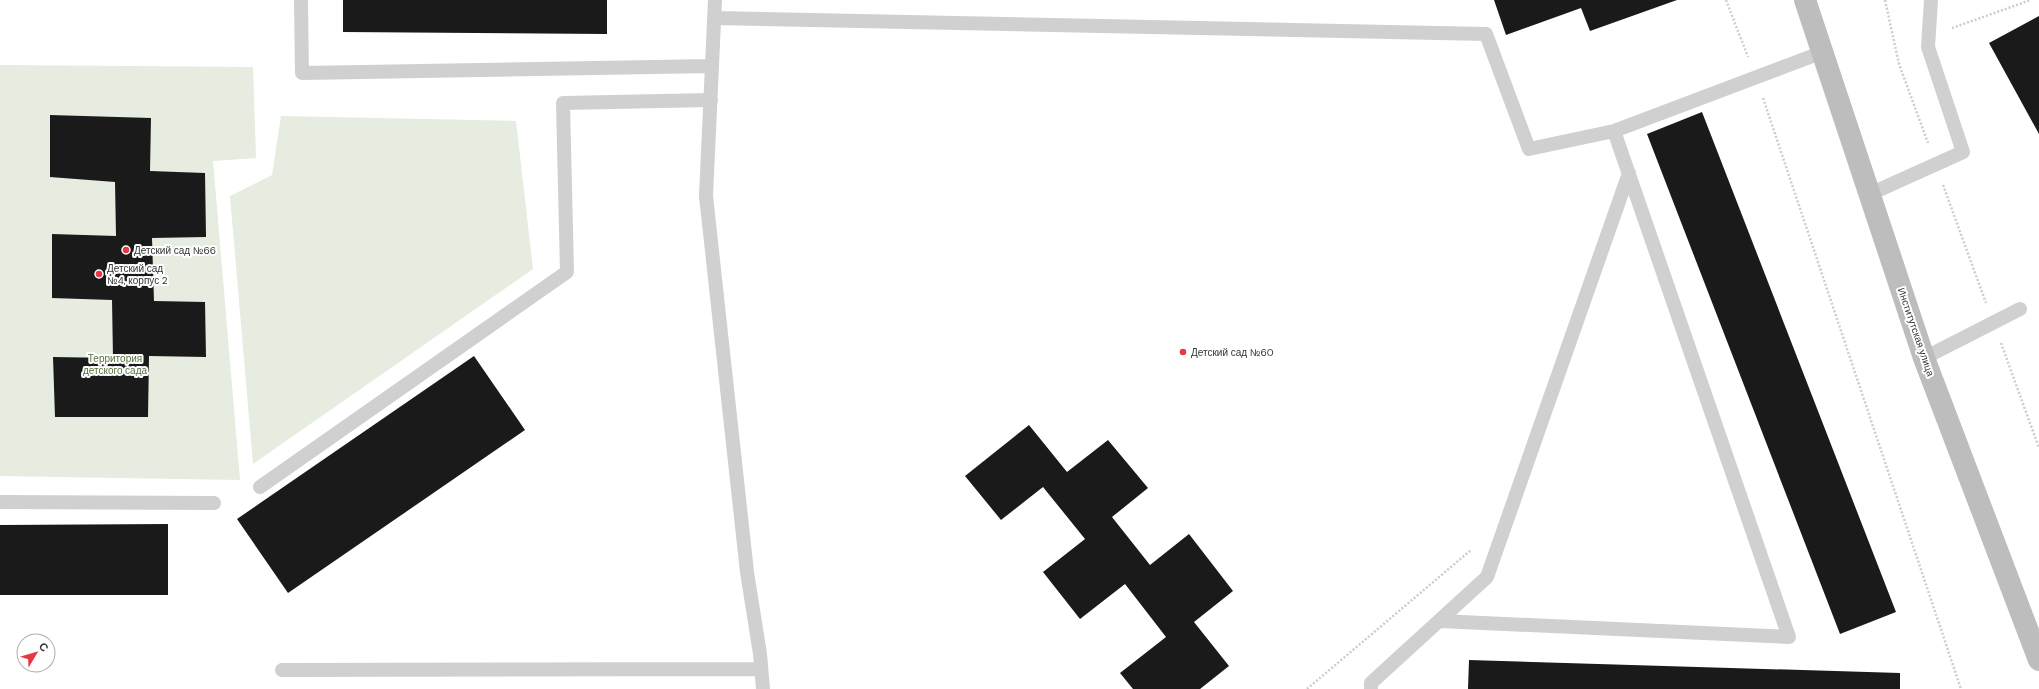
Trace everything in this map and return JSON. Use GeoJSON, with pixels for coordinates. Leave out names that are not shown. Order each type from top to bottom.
{"type":"FeatureCollection","features":[{"type":"Feature","properties":{"kind":"main road","name":"Институтская улица"},"geometry":{"type":"LineString","coordinates":[[1805,0],[1924,358],[2039,660]]}},
{"type":"Feature","properties":{"kind":"lane"},"geometry":{"type":"LineString","coordinates":[[301,0],[302,73],[712,66]]}},
{"type":"Feature","properties":{"kind":"lane"},"geometry":{"type":"LineString","coordinates":[[715,0],[706,196],[747,572],[763,689]]}},
{"type":"Feature","properties":{"kind":"lane"},"geometry":{"type":"LineString","coordinates":[[1870,194],[1963,152],[1928,47],[1931,0]]}},
{"type":"Feature","properties":{"kind":"lane"},"geometry":{"type":"LineString","coordinates":[[715,18],[1486,34],[1529,149],[1614,131],[1823,52]]}},
{"type":"Feature","properties":{"kind":"lane"},"geometry":{"type":"LineString","coordinates":[[260,487],[567,272],[563,103],[711,100]]}},
{"type":"Feature","properties":{"kind":"lane"},"geometry":{"type":"LineString","coordinates":[[1440,621],[1789,637],[1614,131]]}},
{"type":"Feature","properties":{"kind":"lane"},"geometry":{"type":"LineString","coordinates":[[1373,687],[1487,577],[1628,173]]}},
{"type":"Feature","properties":{"kind":"lane"},"geometry":{"type":"LineString","coordinates":[[1924,358],[2020,309]]}},
{"type":"Feature","properties":{"kind":"lane"},"geometry":{"type":"LineString","coordinates":[[0,502],[214,503]]}},
{"type":"Feature","properties":{"kind":"lane"},"geometry":{"type":"LineString","coordinates":[[282,670],[761,669]]}},
{"type":"Feature","properties":{"kind":"path"},"geometry":{"type":"LineString","coordinates":[[1726,0],[1756,77],[1961,689]]}},
{"type":"Feature","properties":{"kind":"path"},"geometry":{"type":"LineString","coordinates":[[1885,0],[1899,64],[2039,448]]}},
{"type":"Feature","properties":{"kind":"path"},"geometry":{"type":"LineString","coordinates":[[1929,36],[2031,0]]}},
{"type":"Feature","properties":{"kind":"path"},"geometry":{"type":"LineString","coordinates":[[1307,689],[1474,547]]}},
{"type":"Feature","properties":{"kind":"green space","name":"Территория детского сада"},"geometry":{"type":"Polygon","coordinates":[[[0,65],[253,67],[256,158],[213,161],[240,480],[0,476],[0,65]]]}},
{"type":"Feature","properties":{"kind":"green space"},"geometry":{"type":"Polygon","coordinates":[[[281,116],[516,121],[533,269],[253,464],[230,196],[272,175],[281,116]]]}},
{"type":"Feature","properties":{"kind":"building"},"geometry":{"type":"Polygon","coordinates":[[[343,0],[607,0],[607,34],[343,32],[343,0]]]}},
{"type":"Feature","properties":{"kind":"building"},"geometry":{"type":"Polygon","coordinates":[[[1494,0],[1677,0],[1590,31],[1581,8],[1506,35],[1494,0]]]}},
{"type":"Feature","properties":{"kind":"building"},"geometry":{"type":"Polygon","coordinates":[[[2039,16],[2039,134],[1989,43],[2039,16]]]}},
{"type":"Feature","properties":{"kind":"building"},"geometry":{"type":"Polygon","coordinates":[[[1702,112],[1896,612],[1840,634],[1647,134],[1702,112]]]}},
{"type":"Feature","properties":{"kind":"building"},"geometry":{"type":"Polygon","coordinates":[[[50,115],[151,118],[150,171],[205,173],[206,237],[152,238],[154,301],[205,302],[206,357],[149,356],[148,417],[55,417],[53,357],[113,358],[112,300],[52,298],[52,234],[116,236],[115,182],[50,177],[50,115]]]}},
{"type":"Feature","properties":{"kind":"building"},"geometry":{"type":"Polygon","coordinates":[[[474,356],[525,430],[288,593],[237,519],[474,356]]]}},
{"type":"Feature","properties":{"kind":"building"},"geometry":{"type":"Polygon","coordinates":[[[1029,425],[1067,472],[1108,440],[1148,488],[1112,517],[1150,565],[1189,534],[1233,591],[1194,622],[1229,666],[1200,689],[1133,689],[1120,673],[1166,637],[1125,584],[1080,619],[1043,572],[1085,539],[1043,487],[1001,520],[965,476],[1029,425]]]}},
{"type":"Feature","properties":{"kind":"building"},"geometry":{"type":"Polygon","coordinates":[[[168,524],[168,595],[0,595],[0,525],[168,524]]]}},
{"type":"Feature","properties":{"kind":"building"},"geometry":{"type":"Polygon","coordinates":[[[1469,660],[1900,673],[1900,689],[1468,689],[1469,660]]]}},
{"type":"Feature","properties":{"kind":"place","name":"Детский сад №66"},"geometry":{"type":"Point","coordinates":[126,250]}},
{"type":"Feature","properties":{"kind":"place","name":"Детский сад №4, корпус 2"},"geometry":{"type":"Point","coordinates":[99,274]}},
{"type":"Feature","properties":{"kind":"place","name":"Детский сад №60"},"geometry":{"type":"Point","coordinates":[1183,352]}}]}
